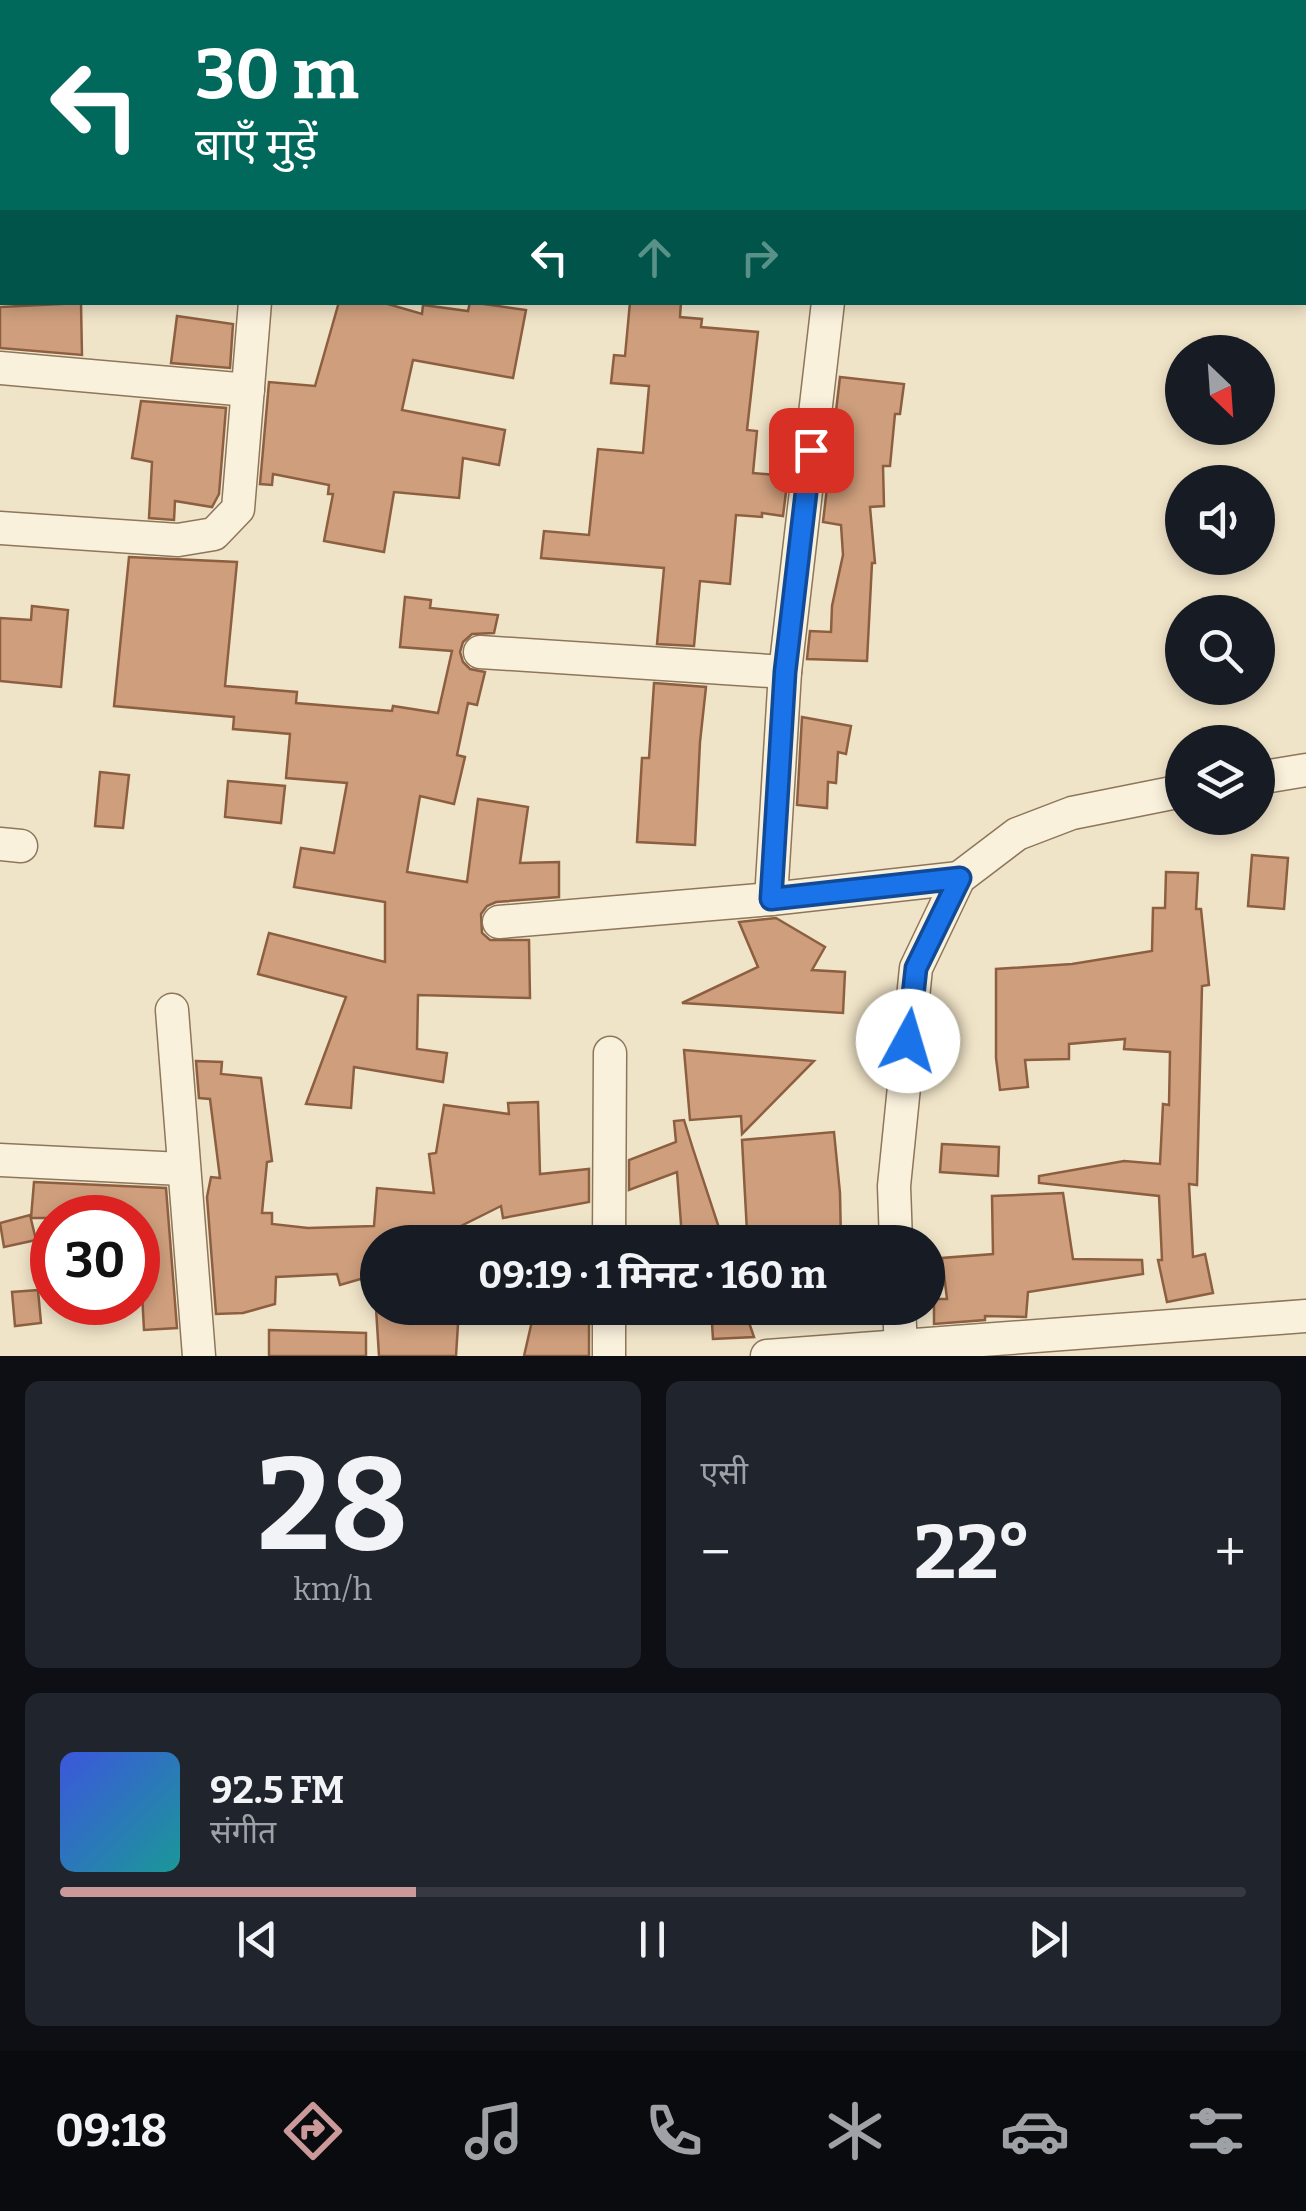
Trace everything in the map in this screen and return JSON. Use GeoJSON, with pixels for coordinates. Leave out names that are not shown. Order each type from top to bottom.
{"type":"FeatureCollection","features":[{"type":"Feature","properties":{"kind":"street"},"geometry":{"type":"LineString","coordinates":[[0,528],[178,540],[214,534],[238,509],[255,305]]}},
{"type":"Feature","properties":{"kind":"street"},"geometry":{"type":"LineString","coordinates":[[771,899],[785,672],[828,305]]}},
{"type":"Feature","properties":{"kind":"street"},"geometry":{"type":"LineString","coordinates":[[0,368],[248,390]]}},
{"type":"Feature","properties":{"kind":"street"},"geometry":{"type":"LineString","coordinates":[[480,652],[785,672]]}},
{"type":"Feature","properties":{"kind":"street"},"geometry":{"type":"LineString","coordinates":[[1275,775],[1306,770]]}},
{"type":"Feature","properties":{"kind":"street"},"geometry":{"type":"LineString","coordinates":[[895,1225],[894,1186],[916,968],[960,878],[1017,834],[1072,813],[1165,794]]}},
{"type":"Feature","properties":{"kind":"street"},"geometry":{"type":"LineString","coordinates":[[499,922],[960,878]]}},
{"type":"Feature","properties":{"kind":"street"},"geometry":{"type":"LineString","coordinates":[[172,1010],[199,1356]]}},
{"type":"Feature","properties":{"kind":"street"},"geometry":{"type":"LineString","coordinates":[[610,1052],[610,1225]]}},
{"type":"Feature","properties":{"kind":"street"},"geometry":{"type":"LineString","coordinates":[[0,1160],[182,1168]]}},
{"type":"Feature","properties":{"kind":"street"},"geometry":{"type":"LineString","coordinates":[[766,1356],[1081,1344],[1306,1316]]}},
{"type":"Feature","properties":{"kind":"street"},"geometry":{"type":"LineString","coordinates":[[609,1325],[609,1356]]}},
{"type":"Feature","properties":{"kind":"street"},"geometry":{"type":"LineString","coordinates":[[908,1325],[919,1349]]}},
{"type":"Feature","properties":{"kind":"building"},"geometry":{"type":"Polygon","coordinates":[[[81,305],[82,355],[0,348],[0,307],[81,305]]]}},
{"type":"Feature","properties":{"kind":"building"},"geometry":{"type":"Polygon","coordinates":[[[338,305],[391,305],[422,314],[423,305],[468,311],[469,305],[526,310],[513,378],[413,360],[402,410],[505,430],[499,465],[463,458],[459,498],[394,492],[384,552],[324,541],[333,494],[328,494],[329,485],[273,474],[272,485],[260,484],[269,382],[315,386],[338,305]]]}},
{"type":"Feature","properties":{"kind":"building"},"geometry":{"type":"Polygon","coordinates":[[[630,305],[681,305],[680,317],[702,319],[701,327],[758,332],[747,430],[757,431],[753,473],[788,476],[783,516],[736,515],[730,584],[700,581],[694,646],[657,644],[664,568],[541,558],[544,531],[589,535],[598,449],[643,453],[649,386],[611,383],[614,355],[625,356],[630,305]]]}},
{"type":"Feature","properties":{"kind":"building"},"geometry":{"type":"Polygon","coordinates":[[[177,316],[233,324],[230,368],[171,363],[177,316]]]}},
{"type":"Feature","properties":{"kind":"building"},"geometry":{"type":"Polygon","coordinates":[[[840,377],[904,384],[900,414],[895,414],[890,466],[883,466],[884,506],[870,507],[875,563],[867,661],[807,659],[810,631],[831,632],[832,606],[843,555],[841,525],[823,522],[840,377]]]}},
{"type":"Feature","properties":{"kind":"building"},"geometry":{"type":"Polygon","coordinates":[[[141,401],[226,408],[219,494],[212,507],[175,501],[174,520],[149,518],[152,462],[132,458],[141,401]]]}},
{"type":"Feature","properties":{"kind":"building"},"geometry":{"type":"Polygon","coordinates":[[[129,557],[237,562],[225,686],[297,692],[296,703],[392,711],[393,706],[438,713],[452,651],[400,647],[405,597],[431,600],[430,608],[498,615],[494,633],[472,634],[463,642],[463,662],[470,669],[485,672],[477,705],[468,703],[457,755],[465,757],[454,804],[420,796],[407,872],[467,882],[478,799],[528,807],[520,863],[559,862],[559,897],[496,902],[481,914],[482,933],[490,940],[529,940],[530,998],[418,995],[417,1049],[447,1053],[443,1082],[354,1067],[351,1108],[306,1104],[346,997],[258,974],[269,933],[385,962],[385,902],[294,887],[301,848],[334,853],[347,783],[286,778],[290,734],[233,729],[234,717],[114,706],[129,557]]]}},
{"type":"Feature","properties":{"kind":"building"},"geometry":{"type":"Polygon","coordinates":[[[32,606],[68,610],[61,687],[0,681],[0,618],[31,620],[32,606]]]}},
{"type":"Feature","properties":{"kind":"building"},"geometry":{"type":"Polygon","coordinates":[[[654,683],[706,687],[695,845],[637,842],[642,758],[649,758],[654,683]]]}},
{"type":"Feature","properties":{"kind":"building"},"geometry":{"type":"Polygon","coordinates":[[[802,717],[851,726],[846,754],[838,752],[836,783],[828,782],[827,808],[797,805],[802,717]]]}},
{"type":"Feature","properties":{"kind":"building"},"geometry":{"type":"Polygon","coordinates":[[[100,772],[129,775],[123,828],[95,826],[100,772]]]}},
{"type":"Feature","properties":{"kind":"building"},"geometry":{"type":"Polygon","coordinates":[[[228,781],[285,786],[281,823],[225,817],[228,781]]]}},
{"type":"Feature","properties":{"kind":"building"},"geometry":{"type":"Polygon","coordinates":[[[1252,855],[1288,858],[1284,909],[1248,906],[1252,855]]]}},
{"type":"Feature","properties":{"kind":"building"},"geometry":{"type":"Polygon","coordinates":[[[1166,872],[1198,873],[1196,909],[1201,909],[1209,985],[1202,986],[1197,1185],[1189,1184],[1193,1257],[1205,1254],[1213,1293],[1167,1302],[1158,1260],[1162,1260],[1159,1196],[1039,1183],[1039,1176],[1124,1161],[1160,1164],[1163,1104],[1169,1105],[1170,1052],[1124,1049],[1125,1039],[1069,1044],[1069,1059],[1025,1060],[1028,1087],[1000,1090],[996,1058],[996,969],[1072,964],[1152,951],[1153,908],[1165,908],[1166,872]]]}},
{"type":"Feature","properties":{"kind":"building"},"geometry":{"type":"Polygon","coordinates":[[[776,918],[825,947],[812,970],[845,972],[843,1013],[682,1003],[758,967],[739,922],[776,918]]]}},
{"type":"Feature","properties":{"kind":"building"},"geometry":{"type":"Polygon","coordinates":[[[684,1050],[814,1061],[742,1134],[741,1116],[690,1120],[684,1050]]]}},
{"type":"Feature","properties":{"kind":"building"},"geometry":{"type":"Polygon","coordinates":[[[196,1061],[222,1062],[221,1074],[261,1078],[272,1161],[267,1162],[262,1213],[272,1213],[272,1224],[308,1228],[360,1226],[360,1279],[340,1285],[337,1274],[276,1277],[275,1304],[243,1313],[216,1314],[207,1197],[211,1177],[220,1178],[210,1099],[199,1098],[196,1061]]]}},
{"type":"Feature","properties":{"kind":"building"},"geometry":{"type":"Polygon","coordinates":[[[538,1102],[540,1174],[589,1169],[589,1202],[503,1218],[501,1206],[463,1225],[374,1225],[377,1188],[434,1193],[429,1154],[436,1153],[444,1105],[509,1114],[508,1103],[538,1102]]]}},
{"type":"Feature","properties":{"kind":"building"},"geometry":{"type":"Polygon","coordinates":[[[684,1120],[718,1225],[681,1225],[677,1172],[629,1190],[629,1160],[676,1142],[674,1121],[684,1120]]]}},
{"type":"Feature","properties":{"kind":"building"},"geometry":{"type":"Polygon","coordinates":[[[834,1132],[841,1225],[747,1225],[742,1140],[834,1132]]]}},
{"type":"Feature","properties":{"kind":"building"},"geometry":{"type":"Polygon","coordinates":[[[942,1144],[999,1147],[998,1176],[940,1172],[942,1144]]]}},
{"type":"Feature","properties":{"kind":"building"},"geometry":{"type":"Polygon","coordinates":[[[34,1182],[166,1188],[177,1328],[144,1330],[144,1325],[160,1325],[160,1195],[33,1195],[34,1182]]]}},
{"type":"Feature","properties":{"kind":"building"},"geometry":{"type":"Polygon","coordinates":[[[1063,1193],[1073,1259],[1142,1260],[1143,1274],[1028,1292],[1026,1317],[985,1316],[985,1320],[945,1323],[945,1258],[993,1254],[992,1196],[1063,1193]]]}},
{"type":"Feature","properties":{"kind":"building"},"geometry":{"type":"Polygon","coordinates":[[[30,1215],[30,1241],[4,1247],[0,1223],[30,1215]]]}},
{"type":"Feature","properties":{"kind":"building"},"geometry":{"type":"Polygon","coordinates":[[[30,1291],[30,1324],[15,1326],[12,1292],[30,1291]]]}},
{"type":"Feature","properties":{"kind":"building"},"geometry":{"type":"Polygon","coordinates":[[[377,1325],[458,1325],[456,1356],[379,1356],[377,1325]]]}},
{"type":"Feature","properties":{"kind":"building"},"geometry":{"type":"Polygon","coordinates":[[[531,1325],[589,1325],[589,1356],[524,1356],[531,1325]]]}},
{"type":"Feature","properties":{"kind":"building"},"geometry":{"type":"Polygon","coordinates":[[[712,1325],[750,1325],[754,1337],[713,1339],[712,1325]]]}},
{"type":"Feature","properties":{"kind":"building"},"geometry":{"type":"Polygon","coordinates":[[[269,1330],[366,1333],[366,1356],[269,1356],[269,1330]]]}},
{"type":"Feature","properties":{"kind":"route"},"geometry":{"type":"LineString","coordinates":[[811,450],[785,672],[771,899],[960,878],[916,968],[908,1041]]}}]}
